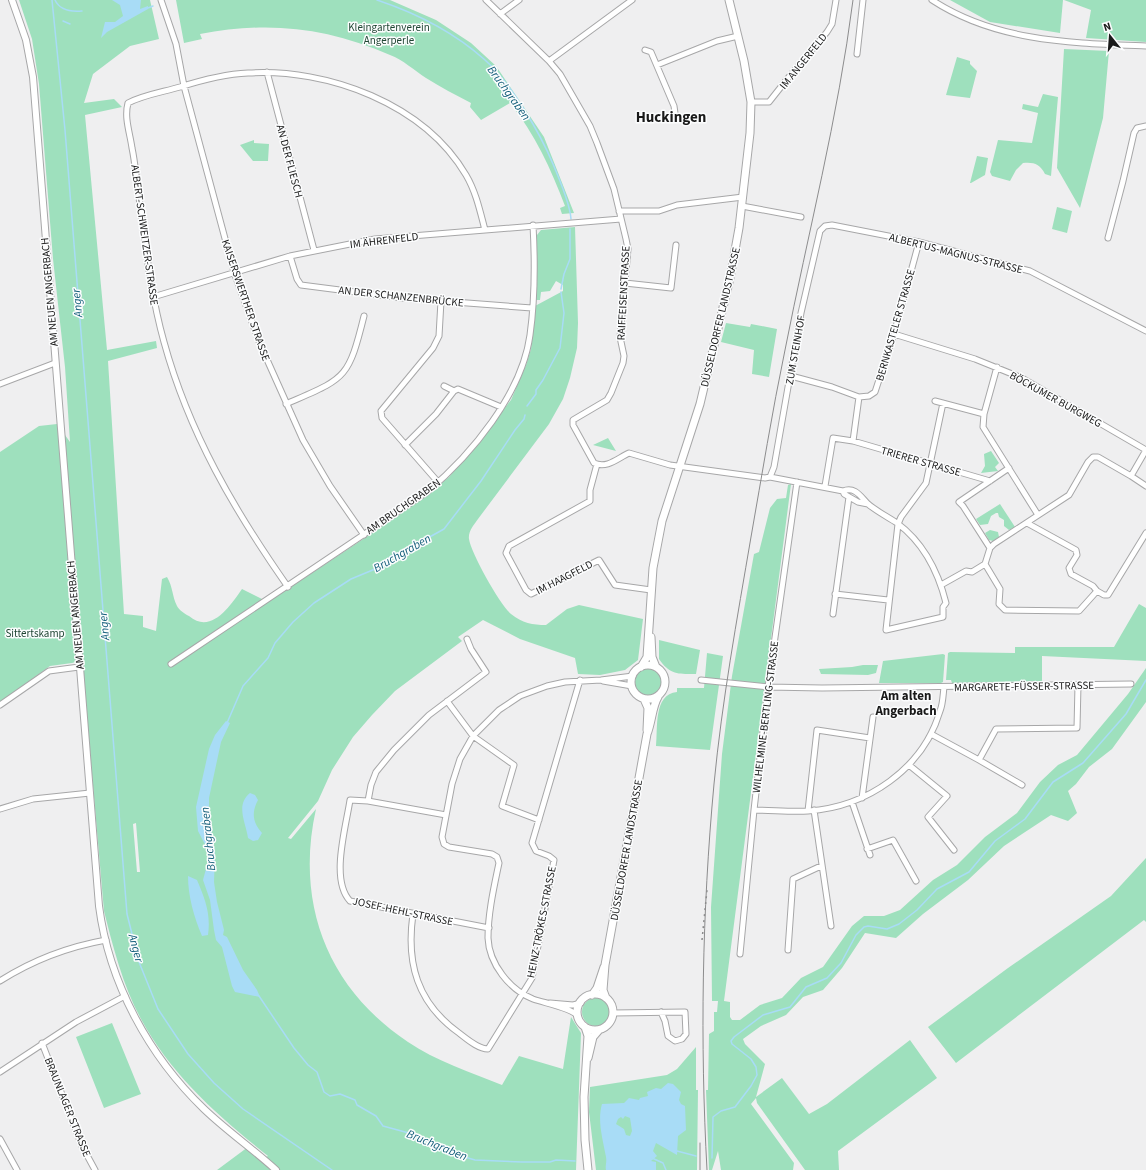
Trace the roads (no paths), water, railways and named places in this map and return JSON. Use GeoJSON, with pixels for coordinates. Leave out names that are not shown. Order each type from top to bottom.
{"type":"FeatureCollection","features":[{"type":"Feature","properties":{"kind":"main road","name":"DÜSSELDORFER LANDSTRASSE"},"geometry":{"type":"LineString","coordinates":[[641,667],[646,657],[653,568],[662,521],[700,404],[730,278],[742,206],[750,133],[751,102],[738,36],[729,0]]}},
{"type":"Feature","properties":{"kind":"main road","name":"DÜSSELDORFER LANDSTRASSE"},"geometry":{"type":"LineString","coordinates":[[649,629],[652,657],[656,667]]}},
{"type":"Feature","properties":{"kind":"main road"},"geometry":{"type":"LineString","coordinates":[[649,665],[656,667],[664,674],[666,682],[664,690],[658,696],[650,700],[644,699],[636,694],[632,686],[632,676],[641,667],[649,665]]}},
{"type":"Feature","properties":{"kind":"main road","name":"DÜSSELDORFER LANDSTRASSE"},"geometry":{"type":"LineString","coordinates":[[647,734],[653,719],[655,702],[658,696]]}},
{"type":"Feature","properties":{"kind":"main road","name":"DÜSSELDORFER LANDSTRASSE"},"geometry":{"type":"LineString","coordinates":[[606,998],[602,990],[605,965],[647,734],[648,708],[644,699]]}},
{"type":"Feature","properties":{"kind":"main road","name":"DÜSSELDORFER LANDSTRASSE"},"geometry":{"type":"LineString","coordinates":[[592,995],[597,988],[599,977],[605,965]]}},
{"type":"Feature","properties":{"kind":"main road"},"geometry":{"type":"LineString","coordinates":[[587,1062],[593,1037],[599,1030],[609,1024],[613,1013],[611,1005],[606,998],[598,995],[592,995],[581,1003],[578,1016],[585,1027],[588,1036],[584,1117],[588,1170]]}},
{"type":"Feature","properties":{"kind":"main road"},"geometry":{"type":"LineString","coordinates":[[585,1027],[599,1030]]}},
{"type":"Feature","properties":{"kind":"street","name":"AM NEUEN ANGERBACH"},"geometry":{"type":"LineString","coordinates":[[12,0],[26,40],[33,77],[99,906],[106,940],[125,996],[152,1047],[181,1084],[204,1109],[276,1170]]}},
{"type":"Feature","properties":{"kind":"street","name":"KAISERSWERTHER STRASSE"},"geometry":{"type":"LineString","coordinates":[[161,0],[176,44],[184,86],[234,272],[260,344],[286,404],[316,464],[364,535]]}},
{"type":"Feature","properties":{"kind":"street","name":"RAIFFEISENSTRASSE"},"geometry":{"type":"LineString","coordinates":[[486,0],[549,61],[560,74],[590,126],[607,167],[621,219],[628,249],[620,337],[624,356],[618,375],[607,400],[573,420],[573,425],[592,459],[597,464]]}},
{"type":"Feature","properties":{"kind":"street"},"geometry":{"type":"LineString","coordinates":[[500,14],[519,0]]}},
{"type":"Feature","properties":{"kind":"street"},"geometry":{"type":"LineString","coordinates":[[549,61],[632,0]]}},
{"type":"Feature","properties":{"kind":"street","name":"IM ANGERFELD"},"geometry":{"type":"LineString","coordinates":[[751,102],[770,102],[775,97],[788,78],[827,32],[832,24],[836,0]]}},
{"type":"Feature","properties":{"kind":"street"},"geometry":{"type":"LineString","coordinates":[[857,54],[863,0]]}},
{"type":"Feature","properties":{"kind":"street"},"geometry":{"type":"LineString","coordinates":[[932,0],[960,16],[997,31],[1036,38],[1146,46]]}},
{"type":"Feature","properties":{"kind":"street"},"geometry":{"type":"LineString","coordinates":[[656,65],[717,40],[738,36]]}},
{"type":"Feature","properties":{"kind":"street"},"geometry":{"type":"LineString","coordinates":[[645,50],[651,52],[674,106],[675,113]]}},
{"type":"Feature","properties":{"kind":"street","name":"ALBERT-SCHWEITZER-STRASSE"},"geometry":{"type":"LineString","coordinates":[[288,586],[256,542],[227,495],[199,441],[178,388],[164,342],[153,297],[133,149],[126,112],[128,103],[214,78],[247,72],[292,74],[334,83],[373,96],[412,118],[447,149],[461,167],[475,193],[485,230]]}},
{"type":"Feature","properties":{"kind":"street","name":"AN DER FLIESCH"},"geometry":{"type":"LineString","coordinates":[[267,72],[314,250]]}},
{"type":"Feature","properties":{"kind":"street"},"geometry":{"type":"LineString","coordinates":[[1108,238],[1124,181],[1134,133],[1137,128],[1146,126]]}},
{"type":"Feature","properties":{"kind":"street"},"geometry":{"type":"LineString","coordinates":[[619,211],[659,211],[677,205],[743,197]]}},
{"type":"Feature","properties":{"kind":"street"},"geometry":{"type":"LineString","coordinates":[[742,206],[801,217]]}},
{"type":"Feature","properties":{"kind":"street","name":"IM ÄHRENFELD"},"geometry":{"type":"LineString","coordinates":[[153,297],[290,256],[375,239],[621,219]]}},
{"type":"Feature","properties":{"kind":"street","name":"AM BRUCHGRABEN"},"geometry":{"type":"LineString","coordinates":[[171,664],[427,492],[454,467],[494,418],[501,407],[509,394],[527,350],[530,335],[532,308],[534,258],[533,225]]}},
{"type":"Feature","properties":{"kind":"street","name":"ALBERTUS-MAGNUS-STRASSE"},"geometry":{"type":"LineString","coordinates":[[825,226],[832,225],[919,242],[1030,271],[1146,331]]}},
{"type":"Feature","properties":{"kind":"street","name":"ZUM STEINHOF"},"geometry":{"type":"LineString","coordinates":[[770,477],[774,467],[801,313],[820,231],[825,226]]}},
{"type":"Feature","properties":{"kind":"street","name":"BERNKASTELER STRASSE"},"geometry":{"type":"LineString","coordinates":[[859,397],[869,396],[875,392],[894,334],[919,242]]}},
{"type":"Feature","properties":{"kind":"street"},"geometry":{"type":"LineString","coordinates":[[626,283],[671,288],[676,245]]}},
{"type":"Feature","properties":{"kind":"street","name":"AN DER SCHANZENBRÜCKE"},"geometry":{"type":"LineString","coordinates":[[290,256],[297,279],[301,285],[402,298],[532,308]]}},
{"type":"Feature","properties":{"kind":"street"},"geometry":{"type":"LineString","coordinates":[[438,482],[382,418],[381,411],[433,348],[439,336],[441,301]]}},
{"type":"Feature","properties":{"kind":"street"},"geometry":{"type":"LineString","coordinates":[[286,404],[329,385],[344,374],[351,363],[364,316]]}},
{"type":"Feature","properties":{"kind":"street","name":"BÖCKUMER BURGWEG"},"geometry":{"type":"LineString","coordinates":[[894,334],[997,367],[1022,378],[1146,450]]}},
{"type":"Feature","properties":{"kind":"street"},"geometry":{"type":"LineString","coordinates":[[0,384],[55,363]]}},
{"type":"Feature","properties":{"kind":"street"},"geometry":{"type":"LineString","coordinates":[[997,367],[984,414],[983,427],[1038,515]]}},
{"type":"Feature","properties":{"kind":"street"},"geometry":{"type":"LineString","coordinates":[[791,376],[832,387],[859,397],[852,441]]}},
{"type":"Feature","properties":{"kind":"street"},"geometry":{"type":"LineString","coordinates":[[444,386],[454,391]]}},
{"type":"Feature","properties":{"kind":"street"},"geometry":{"type":"LineString","coordinates":[[405,445],[436,414],[454,391],[458,389],[501,407]]}},
{"type":"Feature","properties":{"kind":"street"},"geometry":{"type":"LineString","coordinates":[[934,401],[984,414]]}},
{"type":"Feature","properties":{"kind":"street"},"geometry":{"type":"LineString","coordinates":[[843,490],[844,494],[849,498],[868,504],[898,524],[921,546],[933,564],[941,585],[946,603],[943,607],[944,617],[886,630],[888,600],[898,524],[901,517],[924,487],[931,464],[943,403]]}},
{"type":"Feature","properties":{"kind":"street","name":"TRIERER STRASSE"},"geometry":{"type":"LineString","coordinates":[[825,486],[833,438],[852,441],[990,481]]}},
{"type":"Feature","properties":{"kind":"street"},"geometry":{"type":"LineString","coordinates":[[1131,476],[1146,450]]}},
{"type":"Feature","properties":{"kind":"street"},"geometry":{"type":"LineString","coordinates":[[597,464],[608,464],[629,453],[666,464],[765,478],[770,477],[843,490],[848,489],[864,496],[868,504]]}},
{"type":"Feature","properties":{"kind":"street"},"geometry":{"type":"LineString","coordinates":[[941,585],[966,571],[972,572],[985,564],[990,548],[1069,495],[1088,462],[1093,457],[1098,457],[1146,486]]}},
{"type":"Feature","properties":{"kind":"street","name":"IM HAAGFELD"},"geometry":{"type":"LineString","coordinates":[[597,464],[590,490],[590,501],[509,546],[506,553],[526,590],[531,594],[599,560],[615,585],[651,590]]}},
{"type":"Feature","properties":{"kind":"street"},"geometry":{"type":"LineString","coordinates":[[990,548],[964,506],[959,502],[1009,468]]}},
{"type":"Feature","properties":{"kind":"street","name":"WILHELMINE-BERTLING-STRASSE"},"geometry":{"type":"LineString","coordinates":[[740,954],[768,687],[797,482]]}},
{"type":"Feature","properties":{"kind":"street"},"geometry":{"type":"LineString","coordinates":[[833,614],[849,498]]}},
{"type":"Feature","properties":{"kind":"street"},"geometry":{"type":"LineString","coordinates":[[1027,523],[1076,550],[1077,555],[1069,568],[1070,574],[1093,586],[1097,591],[1104,595],[1108,595],[1146,533]]}},
{"type":"Feature","properties":{"kind":"street"},"geometry":{"type":"LineString","coordinates":[[985,564],[1000,589],[999,604],[1005,610],[1079,611],[1097,591]]}},
{"type":"Feature","properties":{"kind":"street"},"geometry":{"type":"LineString","coordinates":[[836,594],[888,600]]}},
{"type":"Feature","properties":{"kind":"street"},"geometry":{"type":"LineString","coordinates":[[368,801],[371,785],[382,764],[414,728],[486,672],[471,649],[467,639]]}},
{"type":"Feature","properties":{"kind":"street"},"geometry":{"type":"LineString","coordinates":[[0,705],[49,671],[80,667]]}},
{"type":"Feature","properties":{"kind":"street"},"geometry":{"type":"LineString","coordinates":[[578,1016],[572,1011],[521,994],[506,981],[498,968],[488,940],[499,863],[497,857],[492,854],[449,847],[444,844],[442,837],[452,784],[460,759],[472,736],[499,710],[520,696],[547,686],[580,680],[601,680],[632,676]]}},
{"type":"Feature","properties":{"kind":"street","name":"HEINZ-TRÖKES-STRASSE"},"geometry":{"type":"LineString","coordinates":[[413,914],[410,947],[415,974],[426,1000],[448,1026],[472,1042],[488,1050],[532,978],[554,860],[532,848],[532,843],[580,680]]}},
{"type":"Feature","properties":{"kind":"street"},"geometry":{"type":"LineString","coordinates":[[601,680],[632,686]]}},
{"type":"Feature","properties":{"kind":"street","name":"MARGARETE-FÜSSER-STRASSE"},"geometry":{"type":"LineString","coordinates":[[701,680],[768,687],[944,687],[1131,684]]}},
{"type":"Feature","properties":{"kind":"street"},"geometry":{"type":"LineString","coordinates":[[979,760],[996,729],[1077,728],[1078,685]]}},
{"type":"Feature","properties":{"kind":"street"},"geometry":{"type":"LineString","coordinates":[[754,810],[808,811],[852,802],[862,798],[894,778],[909,765],[931,734],[941,711],[944,687]]}},
{"type":"Feature","properties":{"kind":"street"},"geometry":{"type":"LineString","coordinates":[[448,701],[472,736],[514,765],[502,806],[539,820]]}},
{"type":"Feature","properties":{"kind":"street"},"geometry":{"type":"LineString","coordinates":[[862,798],[873,717]]}},
{"type":"Feature","properties":{"kind":"street"},"geometry":{"type":"LineString","coordinates":[[808,811],[817,730],[870,738]]}},
{"type":"Feature","properties":{"kind":"street"},"geometry":{"type":"LineString","coordinates":[[931,734],[1022,785]]}},
{"type":"Feature","properties":{"kind":"street"},"geometry":{"type":"LineString","coordinates":[[909,765],[947,796],[928,817],[954,850]]}},
{"type":"Feature","properties":{"kind":"street"},"geometry":{"type":"LineString","coordinates":[[0,809],[33,799],[90,793]]}},
{"type":"Feature","properties":{"kind":"street","name":"JOSEF-HEHL-STRASSE"},"geometry":{"type":"LineString","coordinates":[[446,815],[368,801],[350,800],[340,867],[342,889],[350,901],[489,928]]}},
{"type":"Feature","properties":{"kind":"street"},"geometry":{"type":"LineString","coordinates":[[852,802],[870,855]]}},
{"type":"Feature","properties":{"kind":"street"},"geometry":{"type":"LineString","coordinates":[[814,810],[831,926]]}},
{"type":"Feature","properties":{"kind":"street"},"geometry":{"type":"LineString","coordinates":[[867,849],[893,840],[916,880]]}},
{"type":"Feature","properties":{"kind":"street"},"geometry":{"type":"LineString","coordinates":[[788,950],[792,880],[821,866]]}},
{"type":"Feature","properties":{"kind":"street"},"geometry":{"type":"LineString","coordinates":[[0,981],[28,965],[58,952],[106,940]]}},
{"type":"Feature","properties":{"kind":"street"},"geometry":{"type":"LineString","coordinates":[[0,1072],[76,1022],[125,996]]}},
{"type":"Feature","properties":{"kind":"street"},"geometry":{"type":"LineString","coordinates":[[548,1003],[573,1005],[581,1003]]}},
{"type":"Feature","properties":{"kind":"street"},"geometry":{"type":"LineString","coordinates":[[613,1013],[661,1012],[685,1012],[686,1034],[682,1040],[675,1041],[668,1036],[666,1021],[661,1012]]}},
{"type":"Feature","properties":{"kind":"street","name":"BRAUNLAGER STRASSE"},"geometry":{"type":"LineString","coordinates":[[42,1043],[82,1146],[95,1170]]}},
{"type":"Feature","properties":{"kind":"street"},"geometry":{"type":"LineString","coordinates":[[0,1139],[2,1148],[16,1170]]}},
{"type":"Feature","properties":{"kind":"water"},"geometry":{"type":"Polygon","coordinates":[[[112,0],[141,0],[140,9],[148,6],[148,9],[107,32],[101,38],[105,22],[115,22],[123,16],[120,5],[112,0]]]}},
{"type":"Feature","properties":{"kind":"water"},"geometry":{"type":"Polygon","coordinates":[[[226,721],[230,723],[221,742],[209,798],[209,817],[215,853],[214,882],[224,930],[223,935],[227,937],[243,970],[260,997],[235,992],[232,986],[222,947],[216,940],[210,900],[203,880],[210,854],[198,831],[196,807],[209,749],[215,735],[226,721]]]}},
{"type":"Feature","properties":{"kind":"water"},"geometry":{"type":"Polygon","coordinates":[[[250,793],[255,795],[258,800],[254,809],[254,818],[262,833],[258,840],[253,841],[248,838],[242,809],[243,803],[250,793]]]}},
{"type":"Feature","properties":{"kind":"water"},"geometry":{"type":"Polygon","coordinates":[[[188,876],[197,880],[205,900],[209,920],[208,935],[202,936],[196,921],[190,899],[188,876]]]}},
{"type":"Feature","properties":{"kind":"water"},"geometry":{"type":"Polygon","coordinates":[[[668,1083],[673,1084],[681,1092],[679,1100],[681,1104],[685,1106],[686,1130],[678,1136],[677,1155],[656,1143],[653,1151],[657,1156],[651,1161],[656,1162],[656,1170],[606,1170],[606,1159],[600,1124],[602,1104],[624,1103],[629,1098],[639,1100],[640,1098],[648,1096],[647,1092],[656,1088],[661,1089],[668,1083]],[[625,1116],[623,1119],[621,1117],[618,1119],[616,1124],[624,1129],[626,1135],[630,1136],[632,1131],[630,1118],[625,1116]]]}},
{"type":"Feature","properties":{"kind":"waterway","name":"Anger"},"geometry":{"type":"LineString","coordinates":[[52,0],[65,130],[127,914],[139,962],[158,1009],[188,1054],[214,1083],[243,1109],[332,1170]]}},
{"type":"Feature","properties":{"kind":"waterway"},"geometry":{"type":"LineString","coordinates":[[55,0],[63,9],[82,11]]}},
{"type":"Feature","properties":{"kind":"waterway","name":"Bruchgraben"},"geometry":{"type":"LineString","coordinates":[[377,0],[406,11],[448,33],[473,50],[495,70],[515,95],[541,138],[561,184],[569,206],[571,219]]}},
{"type":"Feature","properties":{"kind":"waterway","name":"Bruchgraben"},"geometry":{"type":"LineString","coordinates":[[148,8],[153,6]]}},
{"type":"Feature","properties":{"kind":"waterway"},"geometry":{"type":"LineString","coordinates":[[63,21],[70,24]]}},
{"type":"Feature","properties":{"kind":"waterway","name":"Bruchgraben"},"geometry":{"type":"LineString","coordinates":[[561,289],[564,274],[570,259],[570,229]]}},
{"type":"Feature","properties":{"kind":"waterway","name":"Bruchgraben"},"geometry":{"type":"LineString","coordinates":[[527,406],[536,394],[536,390],[560,348],[564,313],[561,292]]}},
{"type":"Feature","properties":{"kind":"waterway","name":"Bruchgraben"},"geometry":{"type":"LineString","coordinates":[[227,723],[243,686],[268,658],[275,643],[293,622],[314,603],[351,579],[380,567],[391,556],[408,549],[444,529],[481,481],[524,419],[525,415]]}},
{"type":"Feature","properties":{"kind":"waterway"},"geometry":{"type":"LineString","coordinates":[[712,1158],[713,1117],[721,1111],[735,1107],[751,1086],[757,1075],[756,1067],[751,1059],[732,1044],[731,1041],[734,1037],[763,1015],[790,1007],[806,987],[827,978],[841,963],[856,935],[864,927],[868,926],[887,929],[899,924],[917,910],[937,889],[969,872],[995,841],[1025,819],[1053,782],[1083,763],[1126,714],[1146,680]]}},
{"type":"Feature","properties":{"kind":"waterway","name":"Bruchgraben"},"geometry":{"type":"LineString","coordinates":[[259,996],[294,1048],[308,1065],[317,1072],[324,1092],[330,1096],[340,1094],[355,1100],[357,1105],[376,1116],[383,1126],[416,1135],[444,1151],[475,1160],[522,1162],[550,1162],[556,1160],[575,1161]]}},
{"type":"Feature","properties":{"kind":"waterway"},"geometry":{"type":"LineString","coordinates":[[677,1151],[696,1156]]}},
{"type":"Feature","properties":{"kind":"waterway"},"geometry":{"type":"LineString","coordinates":[[652,1158],[663,1163],[666,1170]]}},
{"type":"Feature","properties":{"kind":"tram line"},"geometry":{"type":"LineString","coordinates":[[707,1170],[703,1074],[703,977],[707,880],[717,753],[735,629],[771,420],[831,132],[847,44],[853,0]]}},
{"type":"Feature","properties":{"kind":"tram line"},"geometry":{"type":"LineString","coordinates":[[700,1143],[700,1170]]}},
{"type":"Feature","properties":{"kind":"railway"},"geometry":{"type":"LineString","coordinates":[[702,940],[707,890]]}},
{"type":"Feature","properties":{"kind":"district","name":"Huckingen"},"geometry":{"type":"Point","coordinates":[671,117]}},
{"type":"Feature","properties":{"kind":"district","name":"Am alten Angerbach"},"geometry":{"type":"Point","coordinates":[906,702]}},
{"type":"Feature","properties":{"kind":"park label","name":"Kleingartenverein Angerperle"},"geometry":{"type":"Point","coordinates":[389,33]}},
{"type":"Feature","properties":{"kind":"park label","name":"Sittertskamp"},"geometry":{"type":"Point","coordinates":[35,633]}}]}
